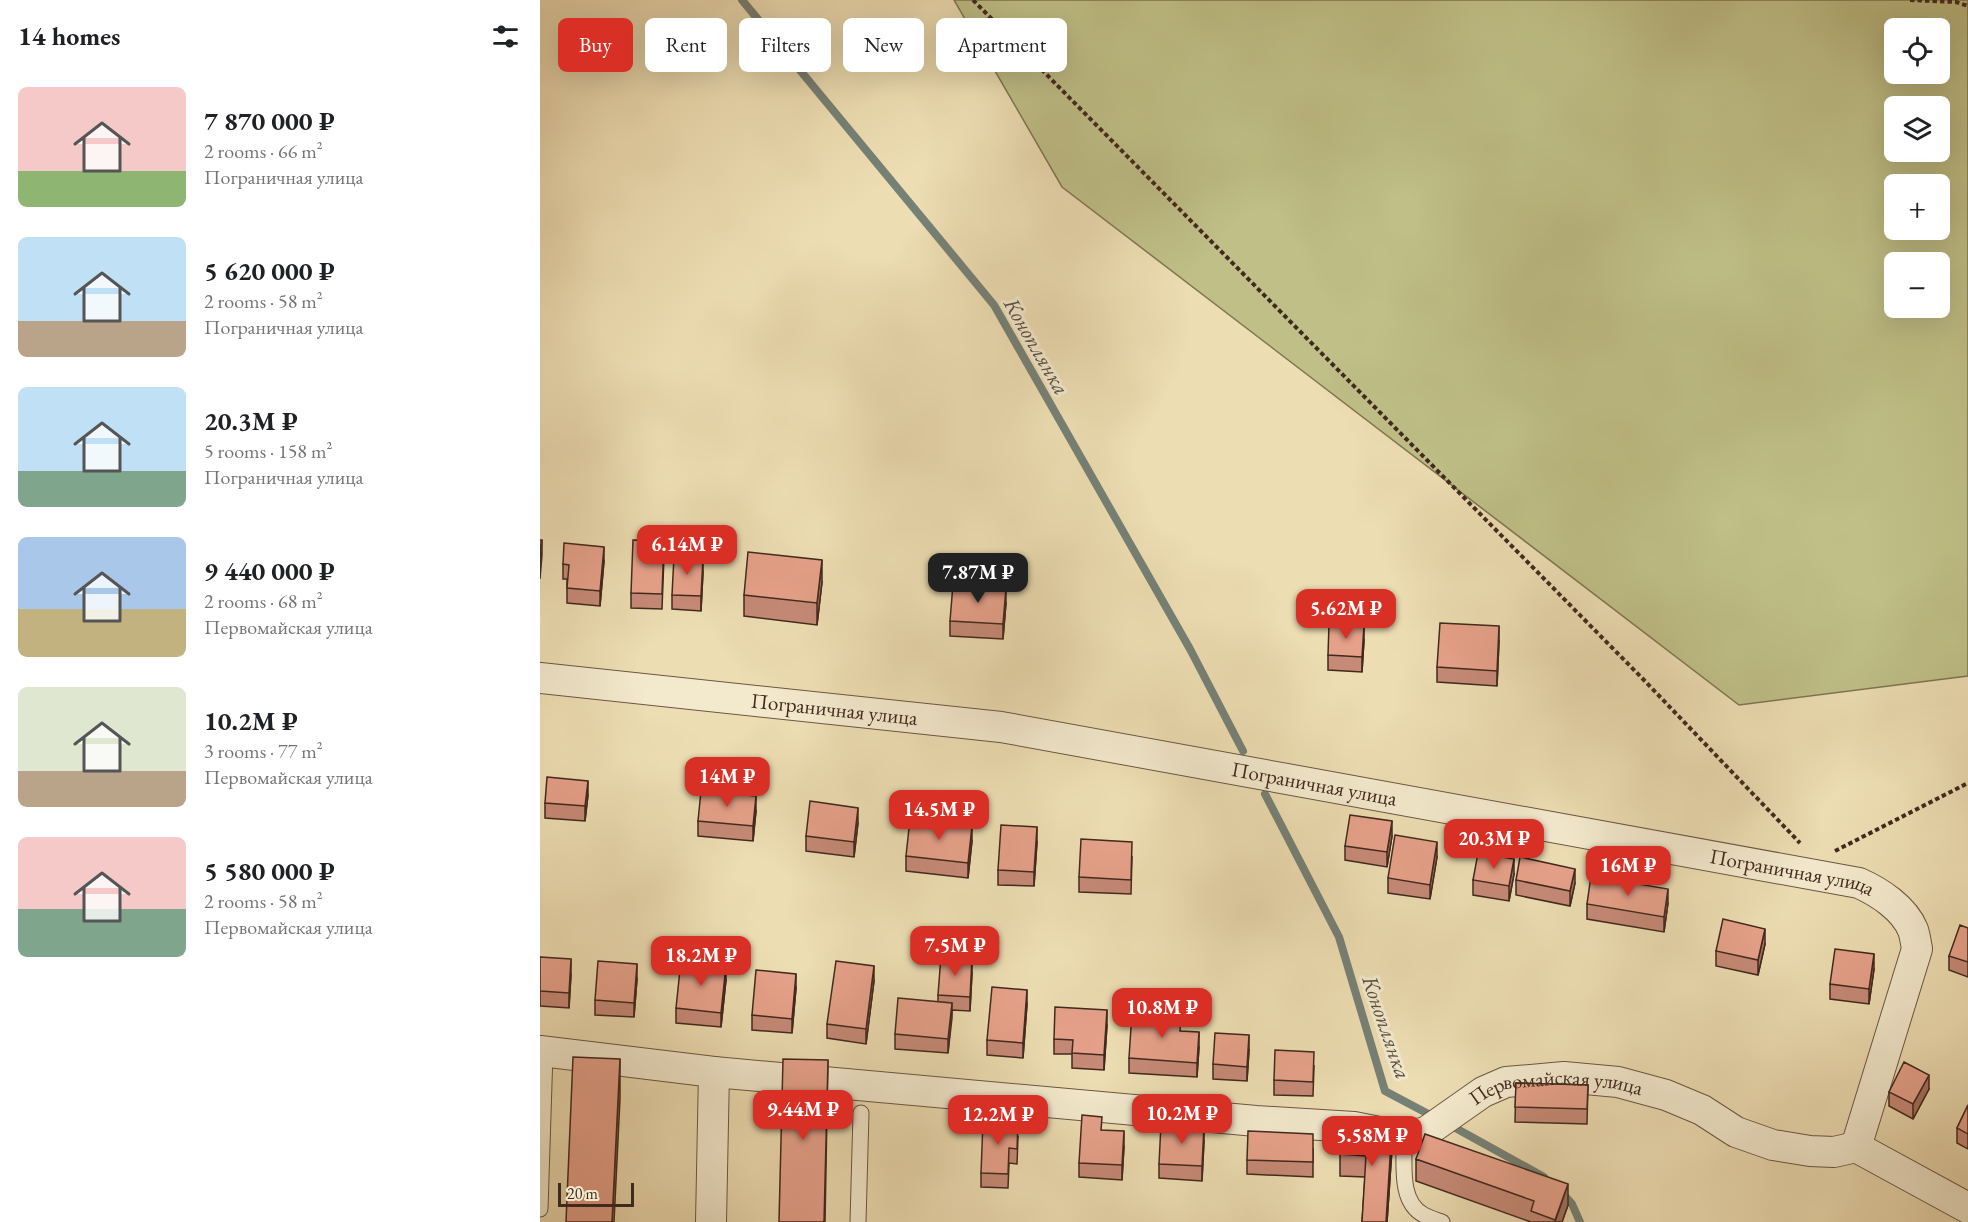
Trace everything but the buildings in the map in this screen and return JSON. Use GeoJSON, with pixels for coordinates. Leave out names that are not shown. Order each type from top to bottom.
{"type":"FeatureCollection","features":[{"type":"Feature","properties":{"kind":"street","name":"Пограничная улица"},"geometry":{"type":"LineString","coordinates":[[540,678],[1001,727],[1824,869],[1866,886],[1894,904],[1913,929],[1917,949],[1856,1147]]}},
{"type":"Feature","properties":{"kind":"street"},"geometry":{"type":"LineString","coordinates":[[542,1052],[714,1072],[1415,1134]]}},
{"type":"Feature","properties":{"kind":"street"},"geometry":{"type":"LineString","coordinates":[[711,1222],[714,1072]]}},
{"type":"Feature","properties":{"kind":"street","name":"Первомайская улица"},"geometry":{"type":"LineString","coordinates":[[1415,1134],[1483,1092],[1506,1082],[1564,1077],[1618,1082],[1666,1095],[1702,1110],[1736,1132],[1773,1144],[1810,1151],[1834,1152],[1856,1147]]}},
{"type":"Feature","properties":{"kind":"street"},"geometry":{"type":"LineString","coordinates":[[1856,1147],[1968,1208]]}},
{"type":"Feature","properties":{"kind":"lane"},"geometry":{"type":"LineString","coordinates":[[540,1209],[542,1052]]}},
{"type":"Feature","properties":{"kind":"lane"},"geometry":{"type":"LineString","coordinates":[[858,1222],[861,1113]]}},
{"type":"Feature","properties":{"kind":"lane"},"geometry":{"type":"LineString","coordinates":[[1415,1134],[1405,1187],[1410,1201],[1422,1215],[1442,1222]]}},
{"type":"Feature","properties":{"kind":"path"},"geometry":{"type":"LineString","coordinates":[[973,0],[1642,678],[1824,869],[1968,783]]}},
{"type":"Feature","properties":{"kind":"path"},"geometry":{"type":"LineString","coordinates":[[1910,0],[1956,2],[1968,6]]}},
{"type":"Feature","properties":{"kind":"green space"},"geometry":{"type":"Polygon","coordinates":[[[954,0],[1968,0],[1968,676],[1739,705],[1062,187],[996,72],[1067,72],[1067,18],[964,18],[954,0]]]}},
{"type":"Feature","properties":{"kind":"waterway","name":"Коноплянка"},"geometry":{"type":"LineString","coordinates":[[742,0],[994,305],[1190,649],[1243,751]]}},
{"type":"Feature","properties":{"kind":"waterway","name":"Коноплянка"},"geometry":{"type":"LineString","coordinates":[[1265,794],[1339,937],[1385,1091],[1434,1117]]}},
{"type":"Feature","properties":{"kind":"waterway","name":"Коноплянка"},"geometry":{"type":"LineString","coordinates":[[1450,1125],[1544,1177]]}},
{"type":"Feature","properties":{"kind":"waterway","name":"Коноплянка"},"geometry":{"type":"LineString","coordinates":[[1562,1193],[1572,1204],[1580,1222]]}}]}
